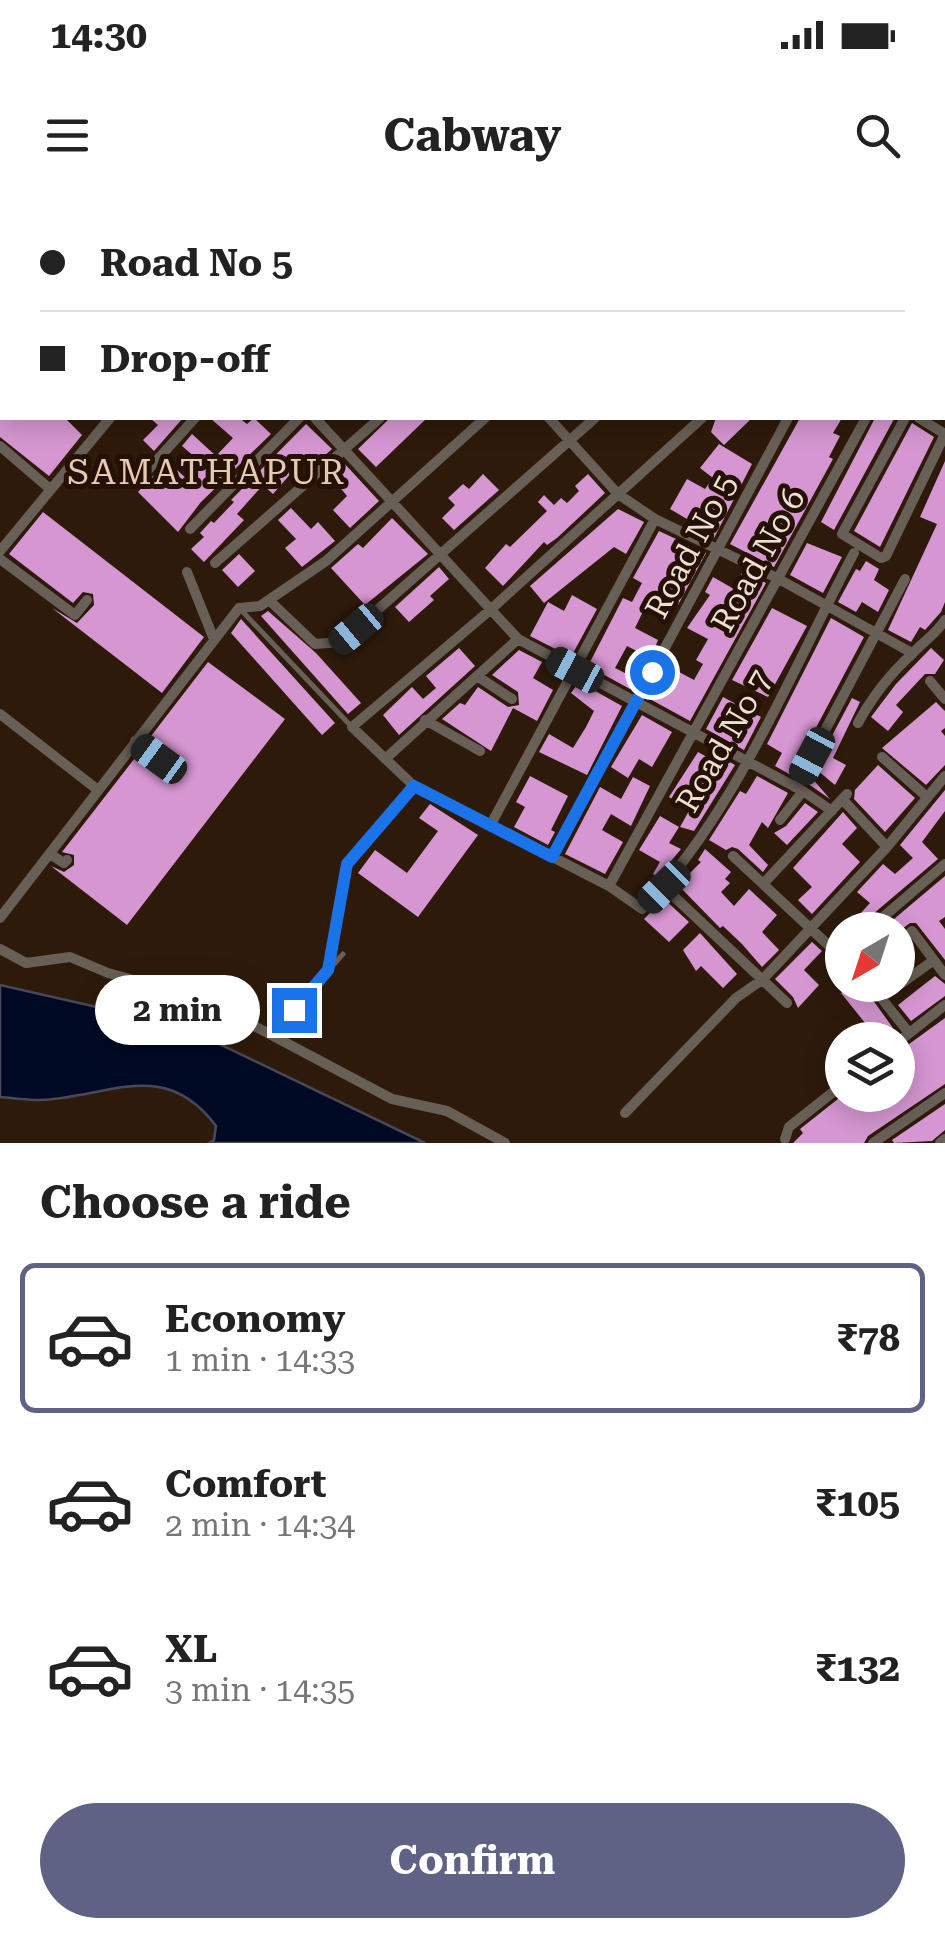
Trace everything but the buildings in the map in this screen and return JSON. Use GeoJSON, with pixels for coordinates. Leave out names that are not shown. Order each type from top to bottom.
{"type":"FeatureCollection","features":[{"type":"Feature","properties":{"kind":"street"},"geometry":{"type":"LineString","coordinates":[[0,551],[108,420]]}},
{"type":"Feature","properties":{"kind":"street"},"geometry":{"type":"LineString","coordinates":[[138,481],[194,420]]}},
{"type":"Feature","properties":{"kind":"street"},"geometry":{"type":"LineString","coordinates":[[190,529],[297,420]]}},
{"type":"Feature","properties":{"kind":"street"},"geometry":{"type":"LineString","coordinates":[[317,420],[518,639],[799,789],[832,811]]}},
{"type":"Feature","properties":{"kind":"street"},"geometry":{"type":"LineString","coordinates":[[214,563],[378,420]]}},
{"type":"Feature","properties":{"kind":"street"},"geometry":{"type":"LineString","coordinates":[[0,918],[98,790],[113,777],[213,637],[239,608],[260,606],[326,561],[483,420]]}},
{"type":"Feature","properties":{"kind":"street"},"geometry":{"type":"LineString","coordinates":[[550,420],[618,494],[655,519],[776,578],[912,653]]}},
{"type":"Feature","properties":{"kind":"street"},"geometry":{"type":"LineString","coordinates":[[269,600],[315,644],[341,642],[593,420]]}},
{"type":"Feature","properties":{"kind":"street"},"geometry":{"type":"LineString","coordinates":[[700,420],[489,611],[352,727],[414,786],[609,886],[642,909],[664,887],[787,1003]]}},
{"type":"Feature","properties":{"kind":"street","name":"Road No 5"},"geometry":{"type":"LineString","coordinates":[[552,857],[787,420]]}},
{"type":"Feature","properties":{"kind":"street","name":"Road No 6"},"geometry":{"type":"LineString","coordinates":[[609,886],[865,420]]}},
{"type":"Feature","properties":{"kind":"street"},"geometry":{"type":"LineString","coordinates":[[904,420],[842,534],[881,558],[886,556],[944,434],[922,420]]}},
{"type":"Feature","properties":{"kind":"street"},"geometry":{"type":"LineString","coordinates":[[0,446],[50,489]]}},
{"type":"Feature","properties":{"kind":"street"},"geometry":{"type":"LineString","coordinates":[[490,826],[655,519]]}},
{"type":"Feature","properties":{"kind":"street","name":"Road No 7"},"geometry":{"type":"LineString","coordinates":[[664,887],[748,763],[854,554]]}},
{"type":"Feature","properties":{"kind":"street"},"geometry":{"type":"LineString","coordinates":[[0,559],[75,614],[87,600]]}},
{"type":"Feature","properties":{"kind":"street"},"geometry":{"type":"LineString","coordinates":[[187,572],[213,637]]}},
{"type":"Feature","properties":{"kind":"street"},"geometry":{"type":"LineString","coordinates":[[780,820],[905,579]]}},
{"type":"Feature","properties":{"kind":"street"},"geometry":{"type":"LineString","coordinates":[[858,723],[912,653],[935,635],[945,620]]}},
{"type":"Feature","properties":{"kind":"street"},"geometry":{"type":"LineString","coordinates":[[386,759],[518,639]]}},
{"type":"Feature","properties":{"kind":"street"},"geometry":{"type":"LineString","coordinates":[[477,676],[512,699]]}},
{"type":"Feature","properties":{"kind":"street"},"geometry":{"type":"LineString","coordinates":[[930,681],[945,699]]}},
{"type":"Feature","properties":{"kind":"street"},"geometry":{"type":"LineString","coordinates":[[0,714],[98,790]]}},
{"type":"Feature","properties":{"kind":"street"},"geometry":{"type":"LineString","coordinates":[[425,720],[480,751]]}},
{"type":"Feature","properties":{"kind":"street"},"geometry":{"type":"LineString","coordinates":[[135,742],[176,772]]}},
{"type":"Feature","properties":{"kind":"street"},"geometry":{"type":"LineString","coordinates":[[882,757],[927,797]]}},
{"type":"Feature","properties":{"kind":"street"},"geometry":{"type":"LineString","coordinates":[[625,1113],[736,998],[763,979],[944,780]]}},
{"type":"Feature","properties":{"kind":"street"},"geometry":{"type":"LineString","coordinates":[[328,970],[347,864],[414,786]]}},
{"type":"Feature","properties":{"kind":"street"},"geometry":{"type":"LineString","coordinates":[[763,884],[845,797],[887,847]]}},
{"type":"Feature","properties":{"kind":"street"},"geometry":{"type":"LineString","coordinates":[[50,854],[64,863],[67,860]]}},
{"type":"Feature","properties":{"kind":"street"},"geometry":{"type":"LineString","coordinates":[[733,856],[825,942]]}},
{"type":"Feature","properties":{"kind":"street"},"geometry":{"type":"LineString","coordinates":[[889,912],[945,864]]}},
{"type":"Feature","properties":{"kind":"street"},"geometry":{"type":"LineString","coordinates":[[915,934],[945,974]]}},
{"type":"Feature","properties":{"kind":"street"},"geometry":{"type":"LineString","coordinates":[[0,949],[26,963],[70,957],[108,973],[173,991],[256,1027],[392,1099],[447,1111],[505,1143]]}},
{"type":"Feature","properties":{"kind":"street"},"geometry":{"type":"LineString","coordinates":[[915,974],[934,960]]}},
{"type":"Feature","properties":{"kind":"street"},"geometry":{"type":"LineString","coordinates":[[884,1002],[900,1022]]}},
{"type":"Feature","properties":{"kind":"street"},"geometry":{"type":"LineString","coordinates":[[915,1028],[945,1006]]}},
{"type":"Feature","properties":{"kind":"street"},"geometry":{"type":"LineString","coordinates":[[873,1143],[945,1093]]}},
{"type":"Feature","properties":{"kind":"street"},"geometry":{"type":"LineString","coordinates":[[785,1138],[789,1127],[825,1098]]}},
{"type":"Feature","properties":{"kind":"lane"},"geometry":{"type":"LineString","coordinates":[[239,608],[352,727]]}},
{"type":"Feature","properties":{"kind":"lane"},"geometry":{"type":"LineString","coordinates":[[294,1010],[343,954]]}},
{"type":"Feature","properties":{"kind":"water"},"geometry":{"type":"Polygon","coordinates":[[[0,985],[184,1027],[425,1143],[209,1143],[214,1140],[216,1126],[196,1105],[176,1092],[155,1086],[39,1100],[0,1097],[0,985]]]}},
{"type":"Feature","properties":{"kind":"district","name":"SAMATHAPUR"},"geometry":{"type":"Point","coordinates":[207,472]}},
{"type":"Feature","properties":{"kind":"route"},"geometry":{"type":"LineString","coordinates":[[294,1010],[328,970],[347,864],[414,786],[552,857],[652,672]]}}]}
